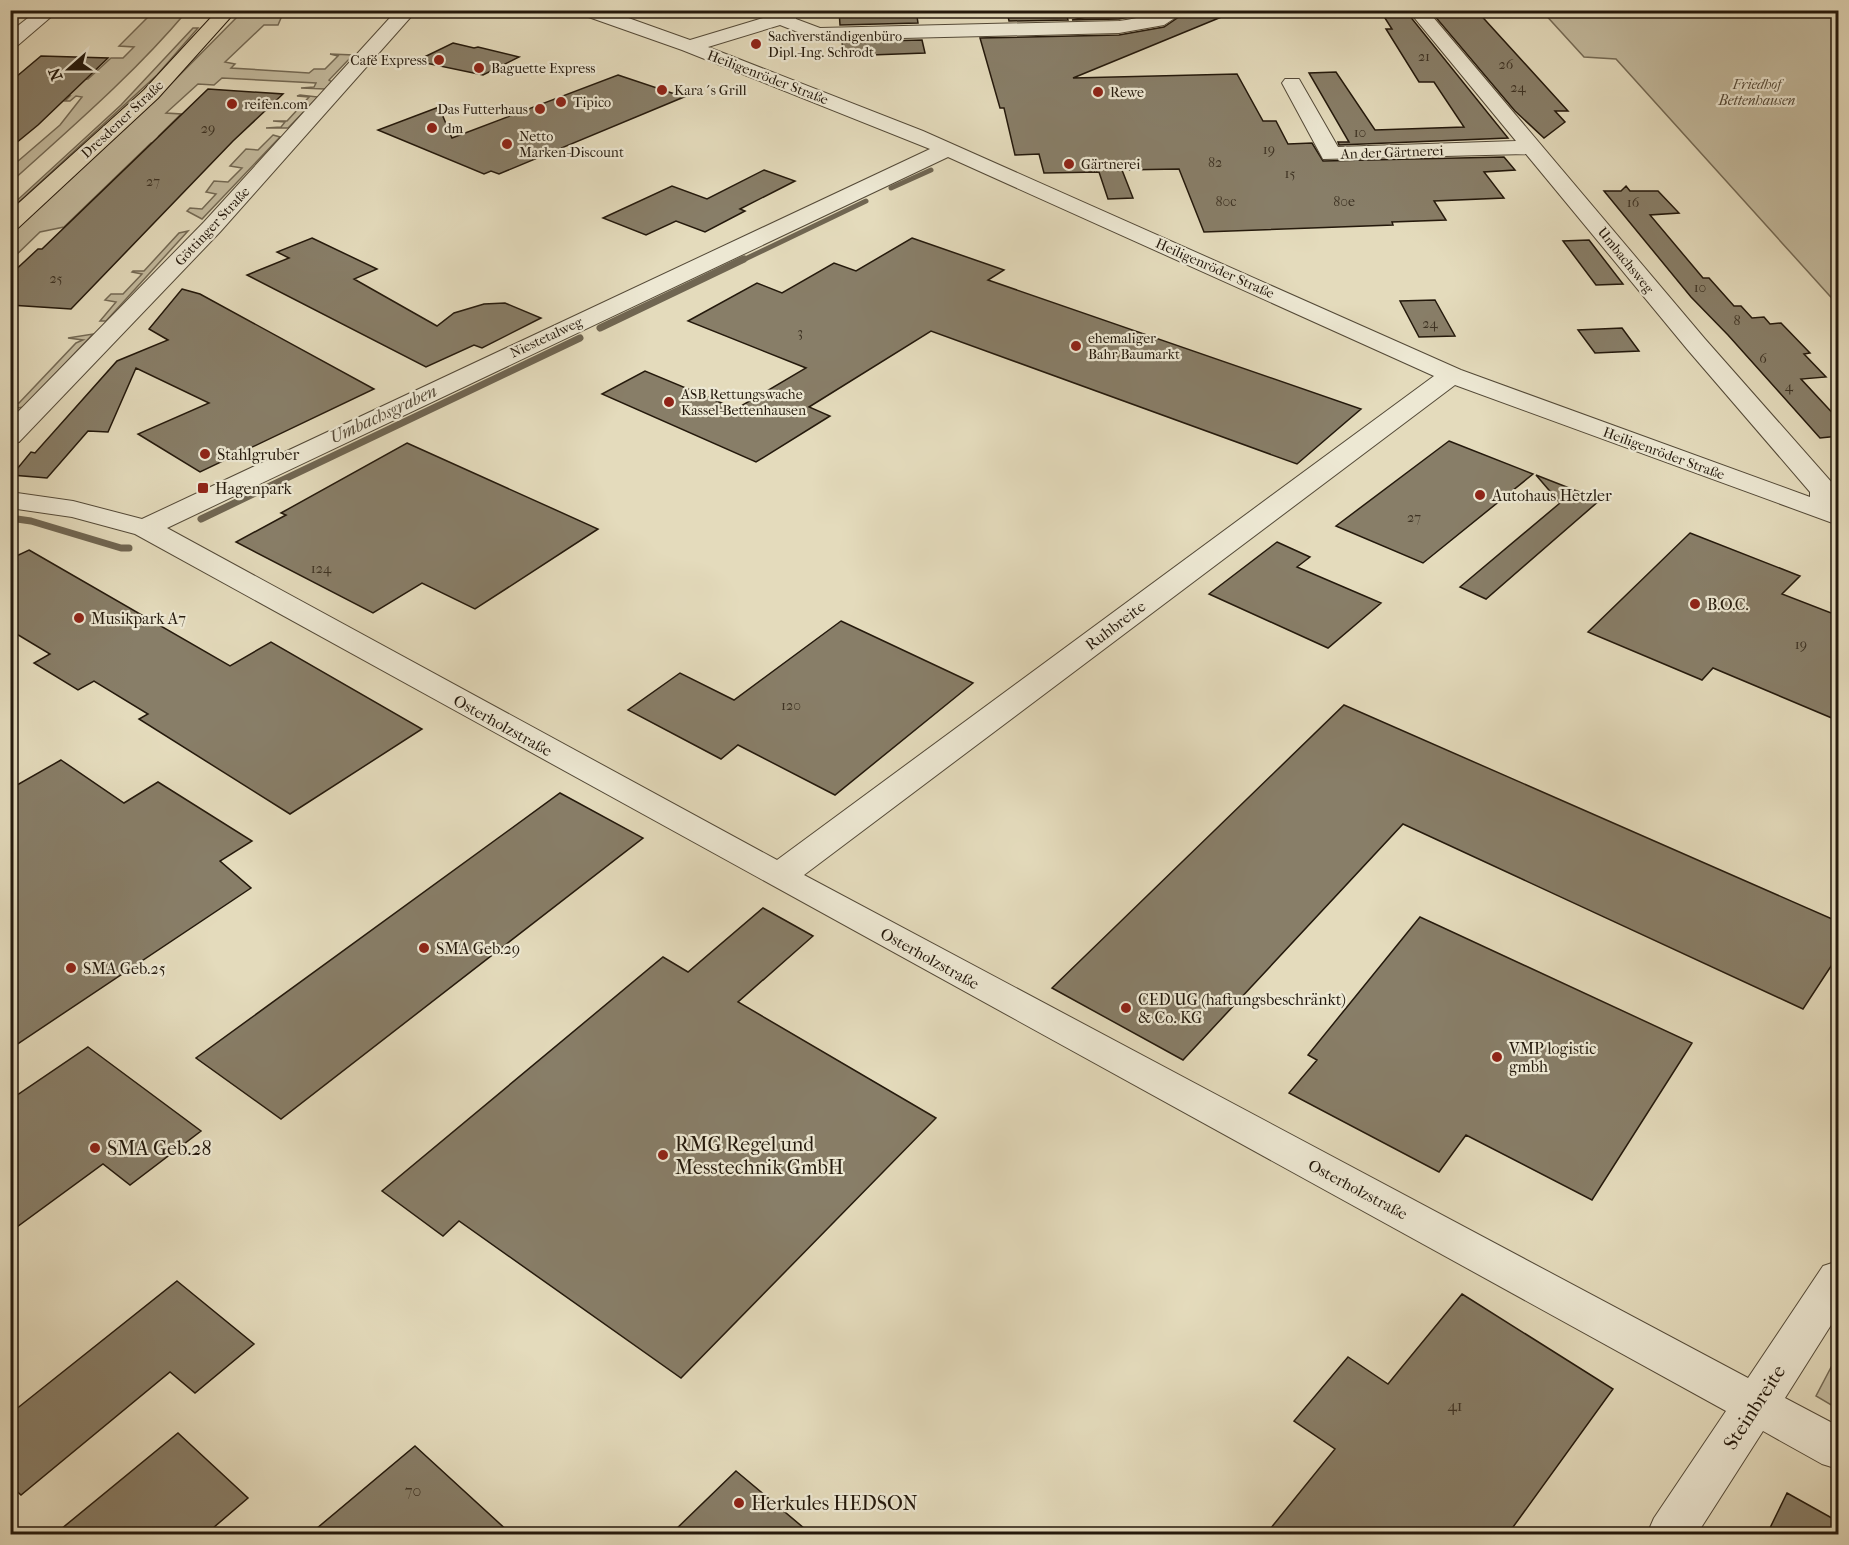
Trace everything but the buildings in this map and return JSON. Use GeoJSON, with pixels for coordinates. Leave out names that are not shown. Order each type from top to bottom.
{"type":"FeatureCollection","features":[{"type":"Feature","properties":{"kind":"main road","name":"Dresdener Straße"},"geometry":{"type":"LineString","coordinates":[[10,223],[141,102],[195,48],[228,10]]}},
{"type":"Feature","properties":{"kind":"street"},"geometry":{"type":"LineString","coordinates":[[10,42],[50,10]]}},
{"type":"Feature","properties":{"kind":"street","name":"Göttinger Straße"},"geometry":{"type":"LineString","coordinates":[[10,436],[212,226],[408,10]]}},
{"type":"Feature","properties":{"kind":"street"},"geometry":{"type":"LineString","coordinates":[[758,10],[818,34],[1119,27],[1157,21],[1178,10]]}},
{"type":"Feature","properties":{"kind":"street"},"geometry":{"type":"LineString","coordinates":[[689,46],[809,10]]}},
{"type":"Feature","properties":{"kind":"street","name":"Umbachsweg"},"geometry":{"type":"LineString","coordinates":[[1417,10],[1696,344],[1824,491],[1824,504],[1829,514]]}},
{"type":"Feature","properties":{"kind":"street","name":"Heiligenröder Straße"},"geometry":{"type":"LineString","coordinates":[[598,12],[948,149],[1452,375],[1829,514]]}},
{"type":"Feature","properties":{"kind":"street","name":"An der Gärtnerei"},"geometry":{"type":"LineString","coordinates":[[1292,83],[1331,154],[1533,147]]}},
{"type":"Feature","properties":{"kind":"street","name":"Niestetalweg"},"geometry":{"type":"LineString","coordinates":[[145,528],[948,149]]}},
{"type":"Feature","properties":{"kind":"street","name":"Ruhbreite"},"geometry":{"type":"LineString","coordinates":[[779,876],[1452,375]]}},
{"type":"Feature","properties":{"kind":"street","name":"Osterholzstraße"},"geometry":{"type":"LineString","coordinates":[[10,500],[73,509],[145,528],[779,876],[1839,1449]]}},
{"type":"Feature","properties":{"kind":"street","name":"Steinbreite"},"geometry":{"type":"LineString","coordinates":[[1671,1534],[1839,1279]]}},
{"type":"Feature","properties":{"kind":"green space"},"geometry":{"type":"Polygon","coordinates":[[[154,11],[187,11],[124,78],[11,182],[10,168],[60,125],[82,97],[76,96],[70,101],[65,101],[70,96],[11,93],[11,80],[88,79],[111,58],[123,58],[134,47],[119,46],[154,11]]]}},
{"type":"Feature","properties":{"kind":"green space"},"geometry":{"type":"Polygon","coordinates":[[[243,11],[281,11],[279,13],[281,18],[278,25],[264,25],[225,62],[235,64],[231,68],[309,73],[314,69],[325,69],[338,56],[330,54],[353,55],[329,80],[332,82],[325,89],[301,88],[314,87],[316,83],[222,78],[214,85],[198,84],[166,113],[181,114],[159,136],[211,140],[226,148],[151,143],[64,227],[40,232],[11,260],[11,233],[153,102],[243,11]]]}},
{"type":"Feature","properties":{"kind":"green space","name":"Friedhof Bettenhausen"},"geometry":{"type":"Polygon","coordinates":[[[1542,11],[1838,11],[1838,305],[1616,59],[1584,57],[1542,11]]]}},
{"type":"Feature","properties":{"kind":"green space"},"geometry":{"type":"Polygon","coordinates":[[[193,28],[198,28],[157,75],[11,209],[11,206],[121,105],[193,28]]]}},
{"type":"Feature","properties":{"kind":"green space"},"geometry":{"type":"Polygon","coordinates":[[[297,96],[318,97],[288,128],[266,128],[281,127],[285,122],[273,121],[287,121],[309,97],[297,96]]]}},
{"type":"Feature","properties":{"kind":"green space"},"geometry":{"type":"Polygon","coordinates":[[[273,135],[280,137],[202,219],[187,211],[190,208],[202,209],[216,194],[206,192],[214,181],[228,182],[242,168],[230,166],[246,149],[258,150],[273,135]]]}},
{"type":"Feature","properties":{"kind":"green space"},"geometry":{"type":"Polygon","coordinates":[[[188,231],[106,321],[100,321],[116,302],[105,300],[111,294],[123,294],[142,274],[132,272],[144,271],[179,233],[188,231]]]}},
{"type":"Feature","properties":{"kind":"green space"},"geometry":{"type":"Polygon","coordinates":[[[93,334],[24,407],[11,409],[10,403],[19,403],[76,343],[83,340],[68,338],[93,334]]]}},
{"type":"Feature","properties":{"kind":"green space"},"geometry":{"type":"Polygon","coordinates":[[[1838,1354],[1838,1409],[1816,1396],[1838,1354]]]}},
{"type":"Feature","properties":{"kind":"waterway","name":"Umbachsgraben"},"geometry":{"type":"LineString","coordinates":[[891,188],[931,170]]}},
{"type":"Feature","properties":{"kind":"waterway","name":"Umbachsgraben"},"geometry":{"type":"LineString","coordinates":[[741,261],[866,201]]}},
{"type":"Feature","properties":{"kind":"waterway","name":"Umbachsgraben"},"geometry":{"type":"LineString","coordinates":[[600,328],[744,259]]}},
{"type":"Feature","properties":{"kind":"waterway","name":"Umbachsgraben"},"geometry":{"type":"LineString","coordinates":[[201,519],[580,338]]}},
{"type":"Feature","properties":{"kind":"waterway","name":"Umbachsgraben"},"geometry":{"type":"LineString","coordinates":[[10,518],[31,521],[121,548],[129,548]]}},
{"type":"Feature","properties":{"kind":"place","name":"Sachverständigenbüro Dipl.-Ing. Schrodt"},"geometry":{"type":"Point","coordinates":[756,44]}},
{"type":"Feature","properties":{"kind":"place","name":"Café Express"},"geometry":{"type":"Point","coordinates":[439,60]}},
{"type":"Feature","properties":{"kind":"place","name":"Baguette Express"},"geometry":{"type":"Point","coordinates":[479,68]}},
{"type":"Feature","properties":{"kind":"place","name":"Kara´s Grill"},"geometry":{"type":"Point","coordinates":[662,90]}},
{"type":"Feature","properties":{"kind":"place","name":"Rewe"},"geometry":{"type":"Point","coordinates":[1098,92]}},
{"type":"Feature","properties":{"kind":"place","name":"Tipico"},"geometry":{"type":"Point","coordinates":[561,102]}},
{"type":"Feature","properties":{"kind":"place","name":"reifen.com"},"geometry":{"type":"Point","coordinates":[232,104]}},
{"type":"Feature","properties":{"kind":"place","name":"Das Futterhaus"},"geometry":{"type":"Point","coordinates":[540,109]}},
{"type":"Feature","properties":{"kind":"place","name":"dm"},"geometry":{"type":"Point","coordinates":[432,128]}},
{"type":"Feature","properties":{"kind":"place","name":"Netto Marken-Discount"},"geometry":{"type":"Point","coordinates":[507,144]}},
{"type":"Feature","properties":{"kind":"place","name":"Gärtnerei"},"geometry":{"type":"Point","coordinates":[1069,164]}},
{"type":"Feature","properties":{"kind":"place","name":"ehemaliger Bahr Baumarkt"},"geometry":{"type":"Point","coordinates":[1076,346]}},
{"type":"Feature","properties":{"kind":"place","name":"ASB Rettungswache Kassel-Bettenhausen"},"geometry":{"type":"Point","coordinates":[669,402]}},
{"type":"Feature","properties":{"kind":"place","name":"Stahlgruber"},"geometry":{"type":"Point","coordinates":[205,454]}},
{"type":"Feature","properties":{"kind":"place","name":"Hagenpark"},"geometry":{"type":"Point","coordinates":[203,488]}},
{"type":"Feature","properties":{"kind":"place","name":"Autohaus Hetzler"},"geometry":{"type":"Point","coordinates":[1480,495]}},
{"type":"Feature","properties":{"kind":"place","name":"B.O.C."},"geometry":{"type":"Point","coordinates":[1695,604]}},
{"type":"Feature","properties":{"kind":"place","name":"Musikpark A7"},"geometry":{"type":"Point","coordinates":[79,618]}},
{"type":"Feature","properties":{"kind":"place","name":"SMA Geb.29"},"geometry":{"type":"Point","coordinates":[424,948]}},
{"type":"Feature","properties":{"kind":"place","name":"SMA Geb.25"},"geometry":{"type":"Point","coordinates":[71,968]}},
{"type":"Feature","properties":{"kind":"place","name":"CED UG (haftungsbeschränkt) & Co. KG"},"geometry":{"type":"Point","coordinates":[1126,1008]}},
{"type":"Feature","properties":{"kind":"place","name":"VMP logistic gmbh"},"geometry":{"type":"Point","coordinates":[1497,1057]}},
{"type":"Feature","properties":{"kind":"place","name":"SMA Geb.28"},"geometry":{"type":"Point","coordinates":[95,1148]}},
{"type":"Feature","properties":{"kind":"place","name":"RMG Regel und Messtechnik GmbH"},"geometry":{"type":"Point","coordinates":[663,1155]}},
{"type":"Feature","properties":{"kind":"place","name":"Herkules HEDSON"},"geometry":{"type":"Point","coordinates":[739,1503]}}]}
